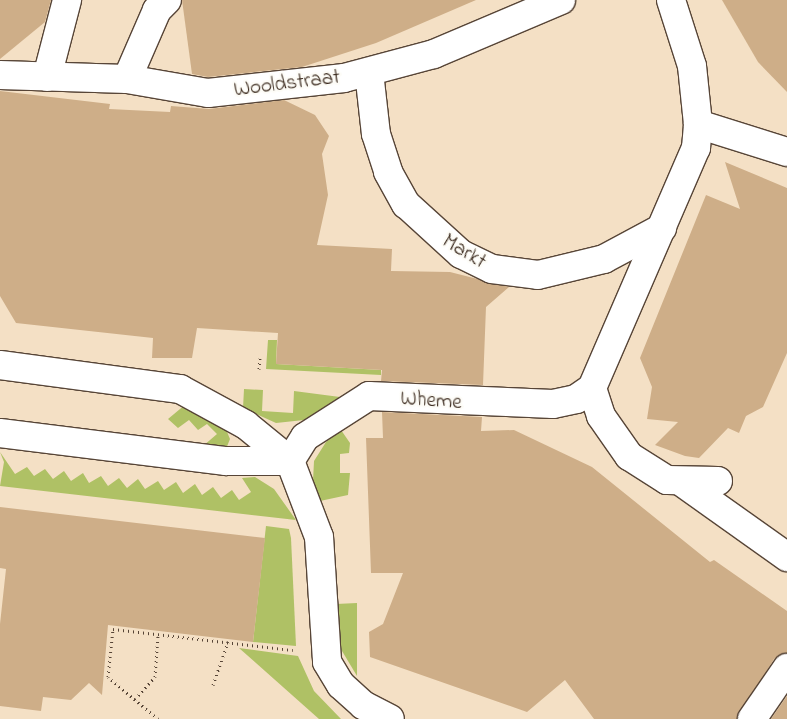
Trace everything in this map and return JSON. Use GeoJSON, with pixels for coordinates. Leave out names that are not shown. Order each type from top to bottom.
{"type":"FeatureCollection","features":[{"type":"Feature","properties":{"kind":"street"},"geometry":{"type":"LineString","coordinates":[[47,77],[67,0]]}},
{"type":"Feature","properties":{"kind":"street"},"geometry":{"type":"LineString","coordinates":[[127,79],[157,10],[168,0]]}},
{"type":"Feature","properties":{"kind":"street","name":"Wooldstraat"},"geometry":{"type":"LineString","coordinates":[[0,75],[127,79],[208,93],[369,72],[434,54],[561,0]]}},
{"type":"Feature","properties":{"kind":"street"},"geometry":{"type":"LineString","coordinates":[[671,0],[692,66],[698,124],[686,176],[592,388],[601,416],[624,451],[647,469],[682,484],[787,557]]}},
{"type":"Feature","properties":{"kind":"street","name":"Markt"},"geometry":{"type":"LineString","coordinates":[[369,72],[376,134],[388,172],[406,204],[461,254],[492,269],[538,275],[604,259],[662,228]]}},
{"type":"Feature","properties":{"kind":"street"},"geometry":{"type":"LineString","coordinates":[[698,124],[787,152]]}},
{"type":"Feature","properties":{"kind":"street"},"geometry":{"type":"LineString","coordinates":[[0,365],[180,389],[246,425],[290,461],[319,537],[326,654],[341,685],[363,705],[390,719]]}},
{"type":"Feature","properties":{"kind":"street","name":"Wheme"},"geometry":{"type":"LineString","coordinates":[[290,461],[304,437],[369,396],[553,404],[576,399],[592,388]]}},
{"type":"Feature","properties":{"kind":"street"},"geometry":{"type":"LineString","coordinates":[[0,433],[226,461],[290,461]]}},
{"type":"Feature","properties":{"kind":"street"},"geometry":{"type":"LineString","coordinates":[[682,484],[718,481]]}},
{"type":"Feature","properties":{"kind":"street"},"geometry":{"type":"LineString","coordinates":[[752,719],[787,668]]}},
{"type":"Feature","properties":{"kind":"path"},"geometry":{"type":"LineString","coordinates":[[259,369],[260,358]]}},
{"type":"Feature","properties":{"kind":"path"},"geometry":{"type":"LineString","coordinates":[[158,719],[136,699],[107,679],[113,629],[326,654]]}},
{"type":"Feature","properties":{"kind":"path"},"geometry":{"type":"LineString","coordinates":[[136,699],[154,677],[158,635]]}},
{"type":"Feature","properties":{"kind":"path"},"geometry":{"type":"LineString","coordinates":[[213,685],[228,642]]}},
{"type":"Feature","properties":{"kind":"green space"},"geometry":{"type":"Polygon","coordinates":[[[268,340],[277,340],[276,364],[381,370],[381,375],[266,369],[268,340]]]}},
{"type":"Feature","properties":{"kind":"green space"},"geometry":{"type":"Polygon","coordinates":[[[244,389],[263,390],[262,411],[293,413],[294,391],[340,397],[304,420],[276,423],[243,408],[244,389]]]}},
{"type":"Feature","properties":{"kind":"green space"},"geometry":{"type":"Polygon","coordinates":[[[186,404],[225,427],[230,439],[226,449],[203,446],[217,434],[207,424],[198,430],[189,420],[178,428],[168,419],[186,404]]]}},
{"type":"Feature","properties":{"kind":"green space"},"geometry":{"type":"Polygon","coordinates":[[[341,430],[350,443],[349,453],[340,454],[340,473],[350,473],[348,495],[320,501],[313,481],[314,461],[326,442],[341,430]]]}},
{"type":"Feature","properties":{"kind":"green space"},"geometry":{"type":"Polygon","coordinates":[[[0,452],[15,474],[27,467],[34,476],[45,469],[53,479],[64,471],[71,481],[83,473],[89,483],[101,476],[108,486],[119,478],[127,488],[138,479],[145,489],[158,481],[164,490],[176,482],[183,493],[195,484],[202,495],[213,487],[221,498],[232,490],[239,500],[251,492],[242,478],[255,477],[274,489],[296,520],[0,486],[4,462],[0,452]]]}},
{"type":"Feature","properties":{"kind":"green space"},"geometry":{"type":"Polygon","coordinates":[[[266,526],[289,529],[296,646],[253,642],[266,526]]]}},
{"type":"Feature","properties":{"kind":"green space"},"geometry":{"type":"Polygon","coordinates":[[[357,603],[357,676],[339,646],[336,604],[357,603]]]}},
{"type":"Feature","properties":{"kind":"green space"},"geometry":{"type":"Polygon","coordinates":[[[239,648],[298,656],[314,691],[341,719],[319,719],[239,648]]]}},
{"type":"Feature","properties":{"kind":"building"},"geometry":{"type":"Polygon","coordinates":[[[0,0],[51,0],[45,22],[0,59],[0,0]]]}},
{"type":"Feature","properties":{"kind":"building"},"geometry":{"type":"Polygon","coordinates":[[[182,0],[476,0],[376,43],[302,67],[208,77],[192,74],[182,0]]]}},
{"type":"Feature","properties":{"kind":"building"},"geometry":{"type":"Polygon","coordinates":[[[722,0],[787,0],[787,92],[758,62],[722,0]]]}},
{"type":"Feature","properties":{"kind":"building"},"geometry":{"type":"Polygon","coordinates":[[[0,91],[110,104],[109,109],[170,112],[171,106],[209,109],[284,100],[315,115],[329,136],[322,154],[328,195],[317,245],[392,249],[391,271],[450,272],[509,287],[486,307],[483,385],[381,381],[382,370],[276,364],[278,333],[197,328],[192,358],[152,358],[153,338],[16,323],[0,296],[0,91]]]}},
{"type":"Feature","properties":{"kind":"building"},"geometry":{"type":"Polygon","coordinates":[[[725,162],[787,188],[787,353],[763,407],[746,416],[739,433],[728,428],[699,458],[685,456],[655,445],[678,422],[647,419],[652,387],[640,358],[706,195],[740,209],[725,162]]]}},
{"type":"Feature","properties":{"kind":"building"},"geometry":{"type":"Polygon","coordinates":[[[382,412],[482,417],[481,431],[514,430],[592,467],[710,562],[714,560],[787,611],[787,653],[774,659],[737,719],[594,719],[565,680],[527,712],[370,657],[369,632],[383,624],[403,573],[371,573],[366,438],[383,438],[382,412]]]}},
{"type":"Feature","properties":{"kind":"building"},"geometry":{"type":"Polygon","coordinates":[[[0,507],[265,538],[253,642],[108,625],[102,695],[89,683],[71,700],[43,697],[41,711],[0,706],[0,624],[6,569],[0,568],[0,507]]]}},
{"type":"Feature","properties":{"kind":"building"},"geometry":{"type":"Polygon","coordinates":[[[787,696],[787,719],[771,719],[787,696]]]}}]}
